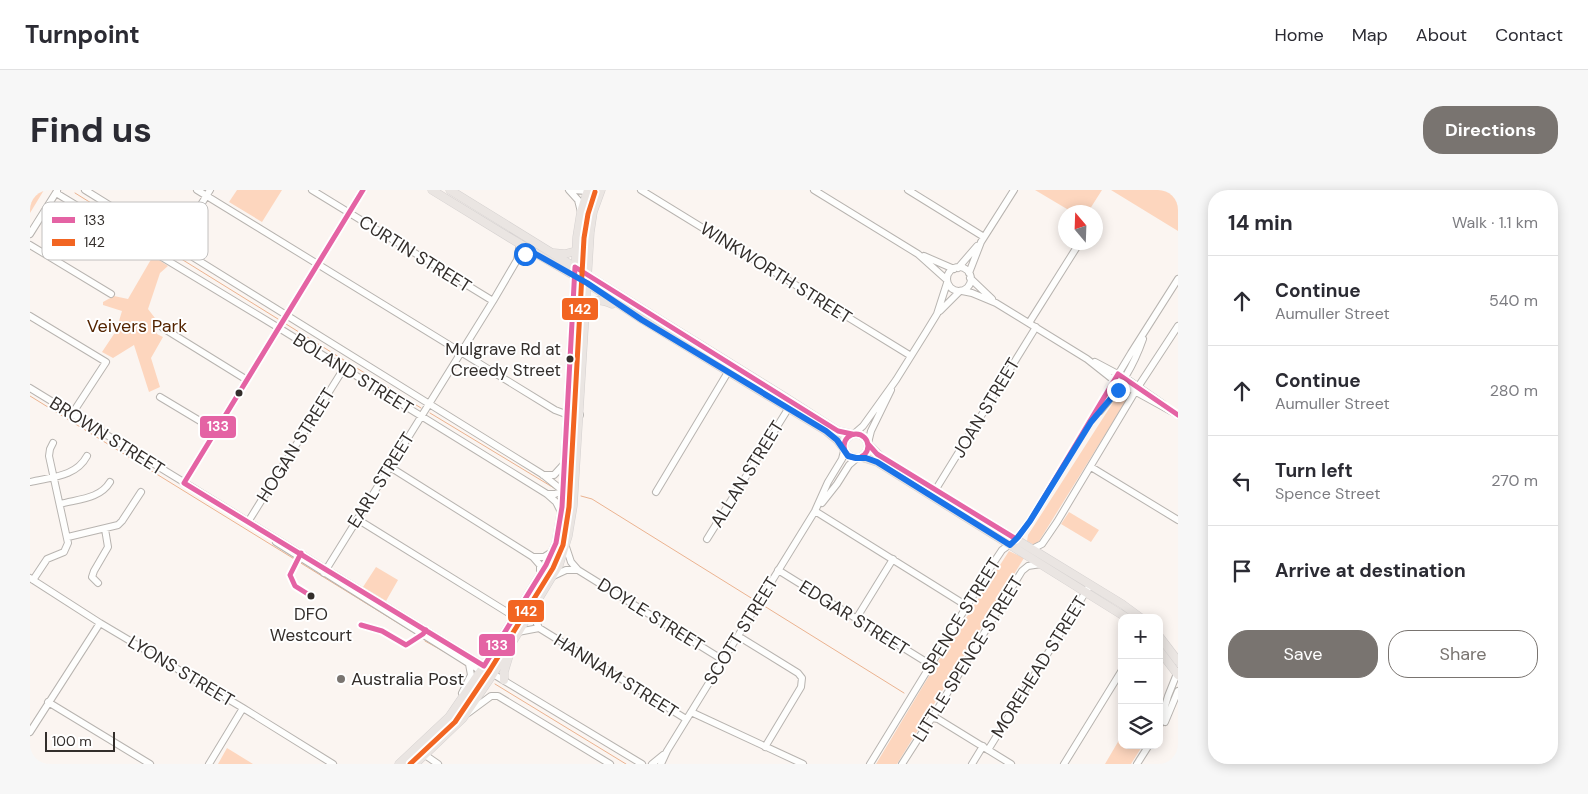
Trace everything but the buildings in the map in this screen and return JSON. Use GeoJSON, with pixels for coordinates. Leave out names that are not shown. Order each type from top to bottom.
{"type":"FeatureCollection","features":[{"type":"Feature","properties":{"kind":"main road"},"geometry":{"type":"LineString","coordinates":[[432,190],[532,252],[575,272],[587,274],[753,376],[838,431],[864,437],[877,454],[1032,549],[1042,560]]}},
{"type":"Feature","properties":{"kind":"main road"},"geometry":{"type":"LineString","coordinates":[[450,190],[548,251],[587,283],[628,310],[832,435],[848,456],[877,462],[1010,545],[1042,560],[1134,614]]}},
{"type":"Feature","properties":{"kind":"main road"},"geometry":{"type":"LineString","coordinates":[[399,764],[455,710],[483,669],[540,576],[552,552],[558,534],[562,513],[576,251],[581,212],[587,190]]}},
{"type":"Feature","properties":{"kind":"main road"},"geometry":{"type":"LineString","coordinates":[[415,764],[465,716],[553,576],[566,547],[573,506],[580,415],[587,274],[593,212],[601,190]]}},
{"type":"Feature","properties":{"kind":"main road"},"geometry":{"type":"LineString","coordinates":[[477,207],[486,216],[500,225],[502,228],[500,232]]}},
{"type":"Feature","properties":{"kind":"main road"},"geometry":{"type":"LineString","coordinates":[[548,251],[562,254],[576,251]]}},
{"type":"Feature","properties":{"kind":"main road"},"geometry":{"type":"LineString","coordinates":[[586,304],[592,301],[603,300],[628,310]]}},
{"type":"Feature","properties":{"kind":"main road"},"geometry":{"type":"LineString","coordinates":[[656,318],[654,322],[678,342]]}},
{"type":"Feature","properties":{"kind":"main road"},"geometry":{"type":"LineString","coordinates":[[844,450],[844,442],[853,434]]}},
{"type":"Feature","properties":{"kind":"main road"},"geometry":{"type":"LineString","coordinates":[[859,458],[866,452],[868,444]]}},
{"type":"Feature","properties":{"kind":"main road"},"geometry":{"type":"LineString","coordinates":[[944,494],[948,501],[961,510],[960,514]]}},
{"type":"Feature","properties":{"kind":"main road","name":"SPENCE STREET"},"geometry":{"type":"LineString","coordinates":[[1010,545],[1016,539]]}},
{"type":"Feature","properties":{"kind":"main road"},"geometry":{"type":"LineString","coordinates":[[1088,588],[1122,614]]}},
{"type":"Feature","properties":{"kind":"main road"},"geometry":{"type":"LineString","coordinates":[[504,680],[504,672],[513,640]]}},
{"type":"Feature","properties":{"kind":"main road"},"geometry":{"type":"LineString","coordinates":[[1163,641],[1178,661]]}},
{"type":"Feature","properties":{"kind":"main road"},"geometry":{"type":"LineString","coordinates":[[1163,655],[1178,673]]}},
{"type":"Feature","properties":{"kind":"main road","name":"BROWN STREET"},"geometry":{"type":"LineString","coordinates":[[483,669],[493,674]]}},
{"type":"Feature","properties":{"kind":"street","name":"BOLAND STREET"},"geometry":{"type":"LineString","coordinates":[[85,190],[104,202]]}},
{"type":"Feature","properties":{"kind":"street"},"geometry":{"type":"LineString","coordinates":[[197,190],[208,193],[460,353],[555,410],[580,415]]}},
{"type":"Feature","properties":{"kind":"street","name":"CURTIN STREET"},"geometry":{"type":"LineString","coordinates":[[312,190],[492,301]]}},
{"type":"Feature","properties":{"kind":"street"},"geometry":{"type":"LineString","coordinates":[[184,483],[363,190]]}},
{"type":"Feature","properties":{"kind":"street"},"geometry":{"type":"LineString","coordinates":[[569,190],[578,200],[581,212]]}},
{"type":"Feature","properties":{"kind":"street"},"geometry":{"type":"LineString","coordinates":[[574,190],[587,190]]}},
{"type":"Feature","properties":{"kind":"street","name":"WINKWORTH STREET"},"geometry":{"type":"LineString","coordinates":[[641,190],[911,356]]}},
{"type":"Feature","properties":{"kind":"street"},"geometry":{"type":"LineString","coordinates":[[814,190],[918,254],[956,268],[964,269],[996,303]]}},
{"type":"Feature","properties":{"kind":"street"},"geometry":{"type":"LineString","coordinates":[[908,190],[982,240]]}},
{"type":"Feature","properties":{"kind":"street"},"geometry":{"type":"LineString","coordinates":[[853,434],[863,426],[896,380],[937,314],[948,274],[982,240],[1014,190]]}},
{"type":"Feature","properties":{"kind":"street","name":"BOLAND STREET"},"geometry":{"type":"LineString","coordinates":[[56,191],[74,202]]}},
{"type":"Feature","properties":{"kind":"street"},"geometry":{"type":"LineString","coordinates":[[49,202],[56,191]]}},
{"type":"Feature","properties":{"kind":"street"},"geometry":{"type":"LineString","coordinates":[[30,234],[42,214]]}},
{"type":"Feature","properties":{"kind":"street"},"geometry":{"type":"LineString","coordinates":[[937,314],[969,285],[969,275],[982,240]]}},
{"type":"Feature","properties":{"kind":"street","name":"EARL STREET"},"geometry":{"type":"LineString","coordinates":[[325,571],[517,260],[520,244]]}},
{"type":"Feature","properties":{"kind":"street"},"geometry":{"type":"LineString","coordinates":[[30,246],[42,253]]}},
{"type":"Feature","properties":{"kind":"street","name":"JOAN STREET"},"geometry":{"type":"LineString","coordinates":[[936,490],[1075,250]]}},
{"type":"Feature","properties":{"kind":"street"},"geometry":{"type":"LineString","coordinates":[[517,260],[525,254],[532,252]]}},
{"type":"Feature","properties":{"kind":"street"},"geometry":{"type":"LineString","coordinates":[[918,254],[952,289],[972,293],[996,303],[1137,389],[1157,398],[1178,414]]}},
{"type":"Feature","properties":{"kind":"street"},"geometry":{"type":"LineString","coordinates":[[54,260],[111,294]]}},
{"type":"Feature","properties":{"kind":"street","name":"BOLAND STREET"},"geometry":{"type":"LineString","coordinates":[[168,260],[547,494],[556,502],[562,513]]}},
{"type":"Feature","properties":{"kind":"street","name":"BOLAND STREET"},"geometry":{"type":"LineString","coordinates":[[196,260],[542,474],[563,491]]}},
{"type":"Feature","properties":{"kind":"street","name":"SPENCE STREET"},"geometry":{"type":"LineString","coordinates":[[1016,539],[1030,521],[1120,378],[1178,279]]}},
{"type":"Feature","properties":{"kind":"street"},"geometry":{"type":"LineString","coordinates":[[30,316],[106,362],[72,414]]}},
{"type":"Feature","properties":{"kind":"street"},"geometry":{"type":"LineString","coordinates":[[1032,549],[1042,544],[1178,326]]}},
{"type":"Feature","properties":{"kind":"street"},"geometry":{"type":"LineString","coordinates":[[164,328],[247,380]]}},
{"type":"Feature","properties":{"kind":"street","name":"HOGAN STREET"},"geometry":{"type":"LineString","coordinates":[[248,522],[344,368]]}},
{"type":"Feature","properties":{"kind":"street"},"geometry":{"type":"LineString","coordinates":[[656,492],[728,372]]}},
{"type":"Feature","properties":{"kind":"street"},"geometry":{"type":"LineString","coordinates":[[868,444],[869,435],[896,380]]}},
{"type":"Feature","properties":{"kind":"street","name":"BROWN STREET"},"geometry":{"type":"LineString","coordinates":[[30,388],[262,530],[283,548],[325,571],[483,669]]}},
{"type":"Feature","properties":{"kind":"street"},"geometry":{"type":"LineString","coordinates":[[160,397],[215,430]]}},
{"type":"Feature","properties":{"kind":"street","name":"ALLAN STREET"},"geometry":{"type":"LineString","coordinates":[[707,539],[788,409]]}},
{"type":"Feature","properties":{"kind":"street"},"geometry":{"type":"LineString","coordinates":[[32,579],[47,559],[64,552],[68,543],[49,456],[53,443]]}},
{"type":"Feature","properties":{"kind":"street","name":"SCOTT STREET"},"geometry":{"type":"LineString","coordinates":[[815,511],[828,482],[842,459],[844,450]]}},
{"type":"Feature","properties":{"kind":"street"},"geometry":{"type":"LineString","coordinates":[[30,482],[72,472],[80,466],[87,456]]}},
{"type":"Feature","properties":{"kind":"street","name":"SCOTT STREET"},"geometry":{"type":"LineString","coordinates":[[661,764],[686,719],[815,511],[837,484],[849,465],[859,458]]}},
{"type":"Feature","properties":{"kind":"street"},"geometry":{"type":"LineString","coordinates":[[542,474],[554,475],[565,463]]}},
{"type":"Feature","properties":{"kind":"street"},"geometry":{"type":"LineString","coordinates":[[390,467],[534,557],[540,565],[540,576]]}},
{"type":"Feature","properties":{"kind":"street"},"geometry":{"type":"LineString","coordinates":[[1091,467],[1178,520]]}},
{"type":"Feature","properties":{"kind":"street"},"geometry":{"type":"LineString","coordinates":[[60,504],[102,492],[110,482]]}},
{"type":"Feature","properties":{"kind":"street"},"geometry":{"type":"LineString","coordinates":[[547,494],[554,495],[563,491]]}},
{"type":"Feature","properties":{"kind":"street"},"geometry":{"type":"LineString","coordinates":[[68,537],[118,525],[141,492]]}},
{"type":"Feature","properties":{"kind":"street"},"geometry":{"type":"LineString","coordinates":[[815,511],[967,606]]}},
{"type":"Feature","properties":{"kind":"street"},"geometry":{"type":"LineString","coordinates":[[357,519],[515,617]]}},
{"type":"Feature","properties":{"kind":"street"},"geometry":{"type":"LineString","coordinates":[[98,584],[92,577],[94,570],[108,547],[105,529]]}},
{"type":"Feature","properties":{"kind":"street"},"geometry":{"type":"LineString","coordinates":[[1042,544],[1042,560]]}},
{"type":"Feature","properties":{"kind":"street","name":"SPENCE STREET"},"geometry":{"type":"LineString","coordinates":[[870,764],[1001,552],[1010,545]]}},
{"type":"Feature","properties":{"kind":"street","name":"DOYLE STREET"},"geometry":{"type":"LineString","coordinates":[[566,547],[571,562],[578,570],[724,660]]}},
{"type":"Feature","properties":{"kind":"street"},"geometry":{"type":"LineString","coordinates":[[534,557],[544,557],[552,552]]}},
{"type":"Feature","properties":{"kind":"street"},"geometry":{"type":"LineString","coordinates":[[856,619],[893,559]]}},
{"type":"Feature","properties":{"kind":"street","name":"LITTLE SPENCE STREET"},"geometry":{"type":"LineString","coordinates":[[902,764],[1022,570],[1042,560]]}},
{"type":"Feature","properties":{"kind":"street","name":"DOYLE STREET"},"geometry":{"type":"LineString","coordinates":[[553,576],[566,570],[578,570]]}},
{"type":"Feature","properties":{"kind":"street","name":"EDGAR STREET"},"geometry":{"type":"LineString","coordinates":[[778,570],[931,665]]}},
{"type":"Feature","properties":{"kind":"street","name":"BROWN STREET"},"geometry":{"type":"LineString","coordinates":[[325,571],[469,664],[483,669]]}},
{"type":"Feature","properties":{"kind":"street","name":"LYONS STREET"},"geometry":{"type":"LineString","coordinates":[[32,579],[100,623],[333,764]]}},
{"type":"Feature","properties":{"kind":"street","name":"MOREHEAD STREET"},"geometry":{"type":"LineString","coordinates":[[972,764],[986,748],[1088,588]]}},
{"type":"Feature","properties":{"kind":"street"},"geometry":{"type":"LineString","coordinates":[[534,607],[534,617],[539,628]]}},
{"type":"Feature","properties":{"kind":"street"},"geometry":{"type":"LineString","coordinates":[[30,732],[100,623]]}},
{"type":"Feature","properties":{"kind":"street","name":"HANNAM STREET"},"geometry":{"type":"LineString","coordinates":[[518,632],[539,628],[686,719]]}},
{"type":"Feature","properties":{"kind":"street"},"geometry":{"type":"LineString","coordinates":[[738,636],[798,673],[802,678],[802,687],[765,747]]}},
{"type":"Feature","properties":{"kind":"street"},"geometry":{"type":"LineString","coordinates":[[455,710],[470,679],[471,669],[469,664]]}},
{"type":"Feature","properties":{"kind":"street"},"geometry":{"type":"LineString","coordinates":[[1163,714],[1178,673]]}},
{"type":"Feature","properties":{"kind":"street","name":"BROWN STREET"},"geometry":{"type":"LineString","coordinates":[[493,674],[642,764]]}},
{"type":"Feature","properties":{"kind":"street"},"geometry":{"type":"LineString","coordinates":[[1064,764],[1118,676]]}},
{"type":"Feature","properties":{"kind":"street"},"geometry":{"type":"LineString","coordinates":[[1163,724],[1178,691]]}},
{"type":"Feature","properties":{"kind":"street"},"geometry":{"type":"LineString","coordinates":[[465,716],[490,696],[496,696],[601,762],[610,764]]}},
{"type":"Feature","properties":{"kind":"street"},"geometry":{"type":"LineString","coordinates":[[48,702],[150,764]]}},
{"type":"Feature","properties":{"kind":"street"},"geometry":{"type":"LineString","coordinates":[[1171,707],[1178,702]]}},
{"type":"Feature","properties":{"kind":"street"},"geometry":{"type":"LineString","coordinates":[[209,764],[243,708]]}},
{"type":"Feature","properties":{"kind":"street","name":"HANNAM STREET"},"geometry":{"type":"LineString","coordinates":[[691,712],[803,764]]}},
{"type":"Feature","properties":{"kind":"street"},"geometry":{"type":"LineString","coordinates":[[932,718],[938,719],[1012,764]]}},
{"type":"Feature","properties":{"kind":"street"},"geometry":{"type":"LineString","coordinates":[[1137,764],[1146,749]]}},
{"type":"Feature","properties":{"kind":"street","name":"SCOTT STREET"},"geometry":{"type":"LineString","coordinates":[[652,764],[667,751]]}},
{"type":"Feature","properties":{"kind":"street"},"geometry":{"type":"LineString","coordinates":[[424,755],[438,764]]}},
{"type":"Feature","properties":{"kind":"green space"},"geometry":{"type":"Polygon","coordinates":[[[30,190],[44,190],[30,213],[30,190]]]}},
{"type":"Feature","properties":{"kind":"green space"},"geometry":{"type":"Polygon","coordinates":[[[237,190],[282,190],[262,222],[229,202],[237,190]]]}},
{"type":"Feature","properties":{"kind":"green space"},"geometry":{"type":"Polygon","coordinates":[[[1035,190],[1102,190],[1092,205],[1060,205],[1035,190]]]}},
{"type":"Feature","properties":{"kind":"green space"},"geometry":{"type":"Polygon","coordinates":[[[1111,190],[1178,190],[1178,231],[1111,190]]]}},
{"type":"Feature","properties":{"kind":"green space","name":"Veivers Park"},"geometry":{"type":"Polygon","coordinates":[[[151,260],[159,260],[168,266],[160,273],[148,309],[158,322],[155,327],[157,334],[163,337],[151,358],[160,387],[149,392],[134,345],[113,358],[102,352],[116,331],[122,311],[103,305],[103,302],[114,296],[128,299],[151,260]]]}},
{"type":"Feature","properties":{"kind":"green space"},"geometry":{"type":"Polygon","coordinates":[[[1124,389],[1129,396],[1036,546],[1027,541],[1028,535],[1121,390],[1124,389]]]}},
{"type":"Feature","properties":{"kind":"green space"},"geometry":{"type":"Polygon","coordinates":[[[1069,512],[1099,530],[1091,542],[1061,524],[1069,512]]]}},
{"type":"Feature","properties":{"kind":"green space"},"geometry":{"type":"Polygon","coordinates":[[[1009,551],[1024,558],[897,764],[876,764],[929,676],[1009,551]]]}},
{"type":"Feature","properties":{"kind":"green space"},"geometry":{"type":"Polygon","coordinates":[[[376,567],[398,580],[386,601],[363,587],[376,567]]]}},
{"type":"Feature","properties":{"kind":"green space"},"geometry":{"type":"Polygon","coordinates":[[[1118,742],[1118,749],[1140,749],[1131,764],[1105,764],[1118,742]]]}},
{"type":"Feature","properties":{"kind":"green space"},"geometry":{"type":"Polygon","coordinates":[[[227,748],[253,764],[218,764],[227,748]]]}},
{"type":"Feature","properties":{"kind":"waterway"},"geometry":{"type":"LineString","coordinates":[[75,193],[90,202]]}},
{"type":"Feature","properties":{"kind":"waterway"},"geometry":{"type":"LineString","coordinates":[[183,260],[278,319]]}},
{"type":"Feature","properties":{"kind":"waterway"},"geometry":{"type":"LineString","coordinates":[[286,324],[421,408]]}},
{"type":"Feature","properties":{"kind":"waterway"},"geometry":{"type":"LineString","coordinates":[[30,396],[411,631]]}},
{"type":"Feature","properties":{"kind":"waterway"},"geometry":{"type":"LineString","coordinates":[[430,413],[554,488]]}},
{"type":"Feature","properties":{"kind":"waterway"},"geometry":{"type":"LineString","coordinates":[[581,496],[592,499],[756,601]]}},
{"type":"Feature","properties":{"kind":"waterway"},"geometry":{"type":"LineString","coordinates":[[761,604],[904,693]]}},
{"type":"Feature","properties":{"kind":"waterway"},"geometry":{"type":"LineString","coordinates":[[425,641],[450,655]]}},
{"type":"Feature","properties":{"kind":"waterway"},"geometry":{"type":"LineString","coordinates":[[458,660],[465,665]]}},
{"type":"Feature","properties":{"kind":"waterway"},"geometry":{"type":"LineString","coordinates":[[495,684],[626,764]]}},
{"type":"Feature","properties":{"kind":"transit line","name":"133"},"geometry":{"type":"LineString","coordinates":[[363,190],[184,483],[484,666],[546,565],[556,543],[562,507],[575,267],[838,431],[852,434]]}},
{"type":"Feature","properties":{"kind":"transit line","name":"142"},"geometry":{"type":"LineString","coordinates":[[410,764],[455,722],[490,670],[553,568],[563,545],[569,507],[584,238],[588,214],[595,192]]}},
{"type":"Feature","properties":{"kind":"transit line","name":"133"},"geometry":{"type":"LineString","coordinates":[[868,444],[877,454],[1016,539],[1030,521],[1118,374],[1178,415]]}},
{"type":"Feature","properties":{"kind":"transit line","name":"133"},"geometry":{"type":"LineString","coordinates":[[851,434],[861,434],[868,441],[868,446],[868,451],[861,458],[851,458],[844,451],[844,441],[851,434]]}},
{"type":"Feature","properties":{"kind":"transit line","name":"133"},"geometry":{"type":"LineString","coordinates":[[301,553],[290,575],[295,586],[311,596]]}},
{"type":"Feature","properties":{"kind":"transit line","name":"133"},"geometry":{"type":"LineString","coordinates":[[361,625],[382,631],[406,645],[426,630]]}},
{"type":"Feature","properties":{"kind":"place","name":"Mulgrave Rd at Creedy Street"},"geometry":{"type":"Point","coordinates":[570,359]}},
{"type":"Feature","properties":{"kind":"place","name":"DFO Westcourt"},"geometry":{"type":"Point","coordinates":[311,596]}},
{"type":"Feature","properties":{"kind":"place","name":"Australia Post"},"geometry":{"type":"Point","coordinates":[341,679]}},
{"type":"Feature","properties":{"kind":"route"},"geometry":{"type":"LineString","coordinates":[[525,254],[532,252],[575,276],[642,320],[826,431],[837,440],[848,456],[852,458],[866,458],[877,462],[903,480],[1010,545],[1030,521],[1091,422],[1118,390]]}}]}
